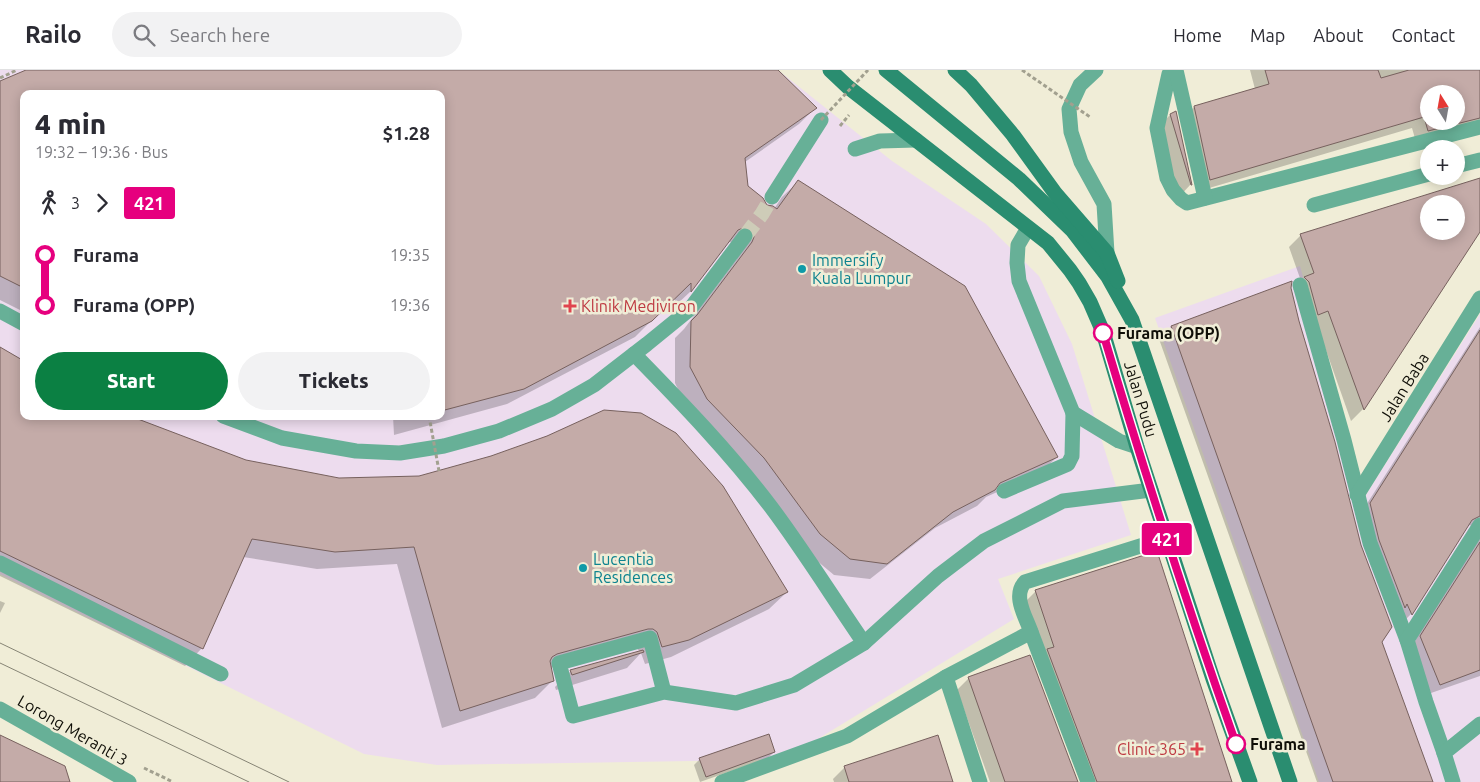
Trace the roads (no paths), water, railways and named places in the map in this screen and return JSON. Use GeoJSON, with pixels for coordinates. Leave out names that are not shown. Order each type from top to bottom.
{"type":"FeatureCollection","features":[{"type":"Feature","properties":{"kind":"main road"},"geometry":{"type":"LineString","coordinates":[[820,70],[848,87]]}},
{"type":"Feature","properties":{"kind":"main road","name":"Jalan Pudu"},"geometry":{"type":"LineString","coordinates":[[830,70],[848,87],[1048,243],[1070,270],[1090,302],[1103,332],[1166,538],[1250,782]]}},
{"type":"Feature","properties":{"kind":"main road","name":"Jalan Pudu"},"geometry":{"type":"LineString","coordinates":[[886,70],[1019,179],[1072,230],[1108,277],[1132,320],[1290,782]]}},
{"type":"Feature","properties":{"kind":"main road"},"geometry":{"type":"LineString","coordinates":[[955,70],[971,85],[1013,136],[1055,193],[1107,253],[1132,320]]}},
{"type":"Feature","properties":{"kind":"street"},"geometry":{"type":"LineString","coordinates":[[1096,70],[1080,85],[1069,109],[1071,132],[1081,162],[1104,204],[1107,253]]}},
{"type":"Feature","properties":{"kind":"street"},"geometry":{"type":"LineString","coordinates":[[1172,70],[1169,74],[1157,128],[1167,178],[1173,190],[1181,200],[1187,203],[1480,128]]}},
{"type":"Feature","properties":{"kind":"street"},"geometry":{"type":"LineString","coordinates":[[1176,70],[1205,198]]}},
{"type":"Feature","properties":{"kind":"street"},"geometry":{"type":"LineString","coordinates":[[772,197],[821,120]]}},
{"type":"Feature","properties":{"kind":"street"},"geometry":{"type":"LineString","coordinates":[[855,149],[880,141],[916,140]]}},
{"type":"Feature","properties":{"kind":"street"},"geometry":{"type":"LineString","coordinates":[[1465,164],[1480,160]]}},
{"type":"Feature","properties":{"kind":"street"},"geometry":{"type":"LineString","coordinates":[[1314,205],[1420,176]]}},
{"type":"Feature","properties":{"kind":"street"},"geometry":{"type":"LineString","coordinates":[[1004,491],[1068,464],[1072,456],[1073,413],[1019,282],[1018,245],[1028,228]]}},
{"type":"Feature","properties":{"kind":"street"},"geometry":{"type":"LineString","coordinates":[[234,420],[282,438],[356,451],[400,453],[435,448],[499,431],[552,409],[594,385],[690,310],[745,236]]}},
{"type":"Feature","properties":{"kind":"street"},"geometry":{"type":"LineString","coordinates":[[1300,285],[1344,440],[1370,543],[1406,640],[1453,782]]}},
{"type":"Feature","properties":{"kind":"street","name":"Jalan Baba"},"geometry":{"type":"LineString","coordinates":[[1357,495],[1480,298]]}},
{"type":"Feature","properties":{"kind":"street"},"geometry":{"type":"LineString","coordinates":[[0,311],[20,322]]}},
{"type":"Feature","properties":{"kind":"street"},"geometry":{"type":"LineString","coordinates":[[634,354],[727,453],[771,508],[864,643]]}},
{"type":"Feature","properties":{"kind":"street"},"geometry":{"type":"LineString","coordinates":[[1073,413],[1119,441],[1137,447]]}},
{"type":"Feature","properties":{"kind":"street"},"geometry":{"type":"LineString","coordinates":[[664,692],[650,638],[559,663],[573,716],[664,692],[736,703],[794,685],[864,643],[938,576],[984,541],[1063,501],[1151,490]]}},
{"type":"Feature","properties":{"kind":"street"},"geometry":{"type":"LineString","coordinates":[[1406,640],[1480,525]]}},
{"type":"Feature","properties":{"kind":"street"},"geometry":{"type":"LineString","coordinates":[[1088,782],[1018,597],[1021,586],[1025,582],[1166,538]]}},
{"type":"Feature","properties":{"kind":"street"},"geometry":{"type":"LineString","coordinates":[[0,563],[221,674]]}},
{"type":"Feature","properties":{"kind":"street"},"geometry":{"type":"LineString","coordinates":[[722,782],[847,736],[946,677],[1031,632]]}},
{"type":"Feature","properties":{"kind":"street"},"geometry":{"type":"LineString","coordinates":[[946,677],[980,782]]}},
{"type":"Feature","properties":{"kind":"street","name":"Lorong Meranti 3"},"geometry":{"type":"LineString","coordinates":[[1,712],[129,782]]}},
{"type":"Feature","properties":{"kind":"street"},"geometry":{"type":"LineString","coordinates":[[1444,753],[1480,724]]}},
{"type":"Feature","properties":{"kind":"tunnel"},"geometry":{"type":"LineString","coordinates":[[745,236],[772,197]]}},
{"type":"Feature","properties":{"kind":"tram line"},"geometry":{"type":"LineString","coordinates":[[0,643],[289,782]]}},
{"type":"Feature","properties":{"kind":"tram line"},"geometry":{"type":"LineString","coordinates":[[0,663],[249,782]]}},
{"type":"Feature","properties":{"kind":"place","name":"Immersify Kuala Lumpur"},"geometry":{"type":"Point","coordinates":[802,269]}},
{"type":"Feature","properties":{"kind":"place","name":"Klinik Mediviron"},"geometry":{"type":"Point","coordinates":[570,306]}},
{"type":"Feature","properties":{"kind":"place","name":"Furama (OPP)"},"geometry":{"type":"Point","coordinates":[1103,333]}},
{"type":"Feature","properties":{"kind":"place","name":"Lucentia Residences"},"geometry":{"type":"Point","coordinates":[583,568]}},
{"type":"Feature","properties":{"kind":"place","name":"Furama"},"geometry":{"type":"Point","coordinates":[1236,744]}},
{"type":"Feature","properties":{"kind":"place","name":"Clinic 365"},"geometry":{"type":"Point","coordinates":[1197,749]}}]}
